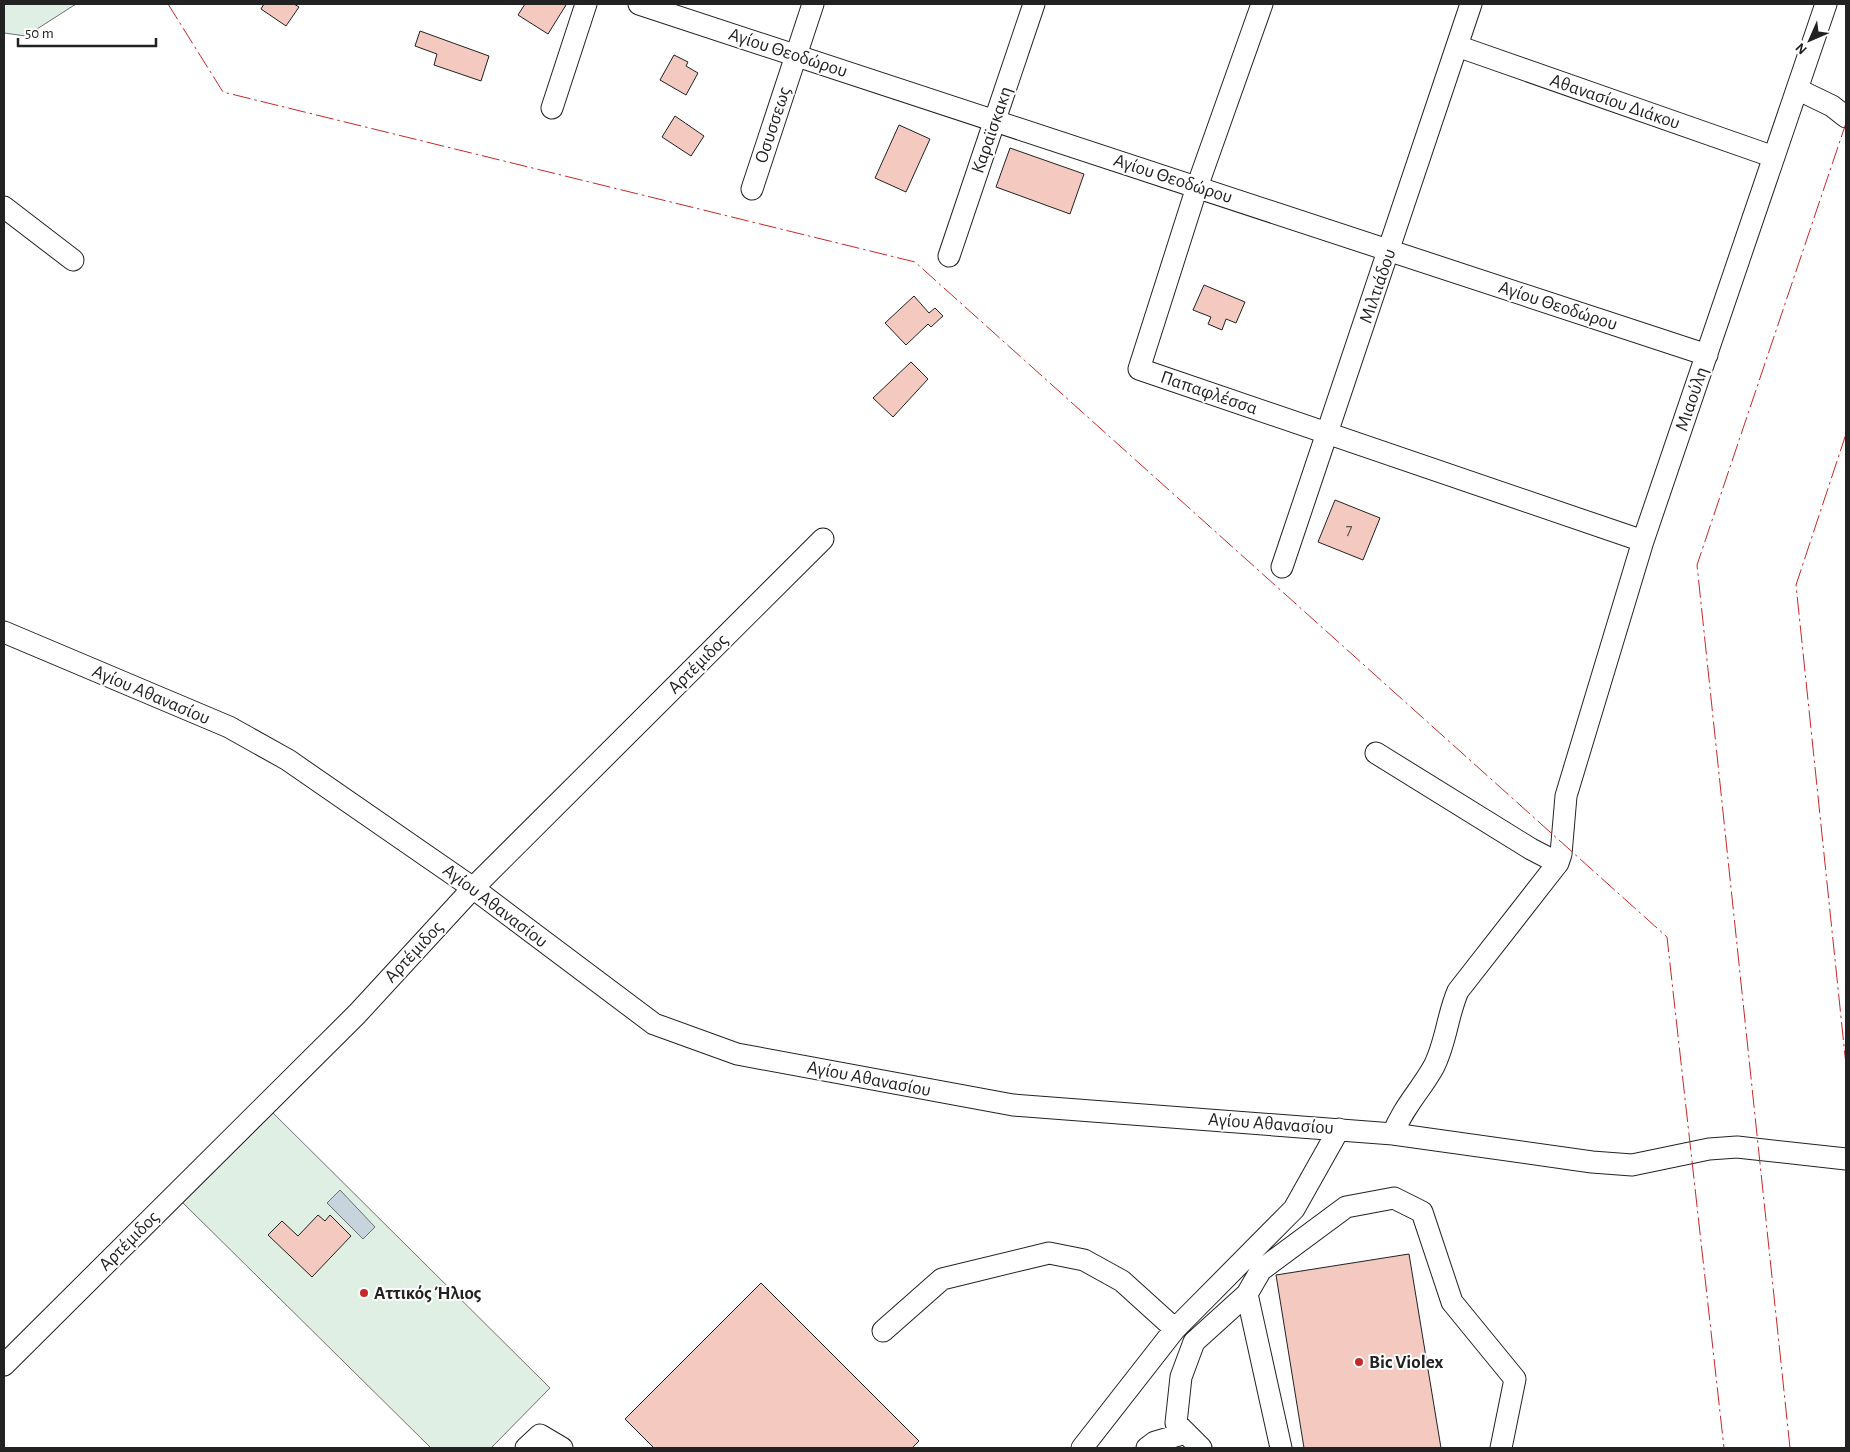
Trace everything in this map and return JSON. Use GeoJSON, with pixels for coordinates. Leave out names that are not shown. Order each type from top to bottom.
{"type":"FeatureCollection","features":[{"type":"Feature","properties":{"kind":"street"},"geometry":{"type":"LineString","coordinates":[[552,108],[586,4]]}},
{"type":"Feature","properties":{"kind":"street","name":"Αγίου Θεοδώρου"},"geometry":{"type":"LineString","coordinates":[[639,4],[1707,355]]}},
{"type":"Feature","properties":{"kind":"street","name":"Οσυσσεως"},"geometry":{"type":"LineString","coordinates":[[752,190],[813,4]]}},
{"type":"Feature","properties":{"kind":"street","name":"Καραϊσκακη"},"geometry":{"type":"LineString","coordinates":[[949,256],[1034,4]]}},
{"type":"Feature","properties":{"kind":"street","name":"Παπαφλέσσα"},"geometry":{"type":"LineString","coordinates":[[1262,4],[1197,187],[1139,369],[1644,541]]}},
{"type":"Feature","properties":{"kind":"street","name":"Μιλτιάδου"},"geometry":{"type":"LineString","coordinates":[[1282,567],[1471,4]]}},
{"type":"Feature","properties":{"kind":"street","name":"Μιαούλη"},"geometry":{"type":"LineString","coordinates":[[1558,863],[1562,854],[1566,796],[1644,541],[1826,4]]}},
{"type":"Feature","properties":{"kind":"street","name":"Αθανασίου Διάκου"},"geometry":{"type":"LineString","coordinates":[[1457,46],[1774,157]]}},
{"type":"Feature","properties":{"kind":"street"},"geometry":{"type":"LineString","coordinates":[[1797,90],[1832,106],[1846,117]]}},
{"type":"Feature","properties":{"kind":"street"},"geometry":{"type":"LineString","coordinates":[[4,208],[73,260]]}},
{"type":"Feature","properties":{"kind":"street","name":"Αρτέμιδος"},"geometry":{"type":"LineString","coordinates":[[4,1365],[356,1014],[473,888],[822,539]]}},
{"type":"Feature","properties":{"kind":"street","name":"Αγίου Αθανασίου"},"geometry":{"type":"LineString","coordinates":[[4,632],[229,728],[288,760],[473,888],[654,1024],[737,1054],[1013,1105],[1393,1134],[1592,1162],[1632,1165],[1709,1149],[1737,1147],[1846,1159]]}},
{"type":"Feature","properties":{"kind":"street"},"geometry":{"type":"LineString","coordinates":[[1376,753],[1531,849],[1558,863],[1458,991],[1451,1007],[1442,1048],[1432,1069],[1398,1118],[1393,1134]]}},
{"type":"Feature","properties":{"kind":"street"},"geometry":{"type":"LineString","coordinates":[[1082,1448],[1175,1329],[1294,1209],[1339,1129]]}},
{"type":"Feature","properties":{"kind":"street"},"geometry":{"type":"LineString","coordinates":[[1201,1448],[1176,1422],[1181,1377],[1194,1342],[1247,1294],[1261,1270],[1346,1207],[1394,1198],[1422,1212],[1452,1302],[1514,1379],[1501,1448]]}},
{"type":"Feature","properties":{"kind":"street"},"geometry":{"type":"LineString","coordinates":[[884,1331],[942,1280],[1049,1253],[1084,1260],[1122,1281],[1175,1329]]}},
{"type":"Feature","properties":{"kind":"street"},"geometry":{"type":"LineString","coordinates":[[1247,1294],[1281,1448]]}},
{"type":"Feature","properties":{"kind":"street"},"geometry":{"type":"LineString","coordinates":[[1147,1448],[1155,1442],[1186,1433]]}},
{"type":"Feature","properties":{"kind":"street"},"geometry":{"type":"LineString","coordinates":[[526,1448],[540,1435],[562,1448]]}},
{"type":"Feature","properties":{"kind":"green space"},"geometry":{"type":"Polygon","coordinates":[[[4,4],[76,4],[26,36],[4,33],[4,4]]]}},
{"type":"Feature","properties":{"kind":"green space","name":"Αττικός Ήλιος"},"geometry":{"type":"Polygon","coordinates":[[[268,1108],[550,1388],[491,1448],[431,1448],[179,1199],[268,1108]]]}},
{"type":"Feature","properties":{"kind":"shaded area"},"geometry":{"type":"Polygon","coordinates":[[[340,1190],[375,1227],[363,1239],[327,1203],[340,1190]]]}},
{"type":"Feature","properties":{"kind":"building"},"geometry":{"type":"Polygon","coordinates":[[[264,4],[294,4],[299,7],[286,26],[261,9],[264,4]]]}},
{"type":"Feature","properties":{"kind":"building"},"geometry":{"type":"Polygon","coordinates":[[[525,4],[566,5],[548,34],[518,15],[525,4]]]}},
{"type":"Feature","properties":{"kind":"building"},"geometry":{"type":"Polygon","coordinates":[[[420,31],[489,56],[481,81],[434,65],[437,54],[415,46],[420,31]]]}},
{"type":"Feature","properties":{"kind":"building"},"geometry":{"type":"Polygon","coordinates":[[[674,55],[688,62],[686,66],[698,73],[686,95],[660,80],[674,55]]]}},
{"type":"Feature","properties":{"kind":"building"},"geometry":{"type":"Polygon","coordinates":[[[675,116],[704,136],[691,156],[662,137],[675,116]]]}},
{"type":"Feature","properties":{"kind":"building"},"geometry":{"type":"Polygon","coordinates":[[[899,125],[930,139],[906,192],[875,178],[899,125]]]}},
{"type":"Feature","properties":{"kind":"building"},"geometry":{"type":"Polygon","coordinates":[[[1010,148],[1084,174],[1070,214],[996,187],[1010,148]]]}},
{"type":"Feature","properties":{"kind":"building"},"geometry":{"type":"Polygon","coordinates":[[[1204,285],[1245,302],[1236,323],[1226,319],[1222,330],[1208,324],[1211,317],[1193,310],[1204,285]]]}},
{"type":"Feature","properties":{"kind":"building"},"geometry":{"type":"Polygon","coordinates":[[[914,296],[929,313],[935,308],[943,316],[931,327],[928,324],[906,345],[885,323],[914,296]]]}},
{"type":"Feature","properties":{"kind":"building"},"geometry":{"type":"Polygon","coordinates":[[[911,362],[928,379],[893,417],[873,398],[911,362]]]}},
{"type":"Feature","properties":{"kind":"building"},"geometry":{"type":"Polygon","coordinates":[[[1335,500],[1380,518],[1363,560],[1318,542],[1335,500]]]}},
{"type":"Feature","properties":{"kind":"building"},"geometry":{"type":"Polygon","coordinates":[[[318,1215],[325,1221],[330,1215],[351,1236],[312,1277],[268,1235],[282,1221],[298,1236],[318,1215]]]}},
{"type":"Feature","properties":{"kind":"building","name":"Bic Violex"},"geometry":{"type":"Polygon","coordinates":[[[1409,1254],[1441,1448],[1304,1448],[1276,1275],[1409,1254]]]}},
{"type":"Feature","properties":{"kind":"building"},"geometry":{"type":"Polygon","coordinates":[[[761,1283],[919,1441],[912,1448],[654,1448],[625,1419],[761,1283]]]}},
{"type":"Feature","properties":{"kind":"power"},"geometry":{"type":"LineString","coordinates":[[168,4],[223,92],[915,262],[1667,937],[1724,1448]]}},
{"type":"Feature","properties":{"kind":"power"},"geometry":{"type":"LineString","coordinates":[[1790,1448],[1697,565],[1846,123]]}},
{"type":"Feature","properties":{"kind":"power"},"geometry":{"type":"LineString","coordinates":[[1846,434],[1796,585],[1846,1065]]}},
{"type":"Feature","properties":{"kind":"place","name":"Αττικός Ήλιος"},"geometry":{"type":"Point","coordinates":[364,1293]}},
{"type":"Feature","properties":{"kind":"place","name":"Bic Violex"},"geometry":{"type":"Point","coordinates":[1359,1362]}}]}
